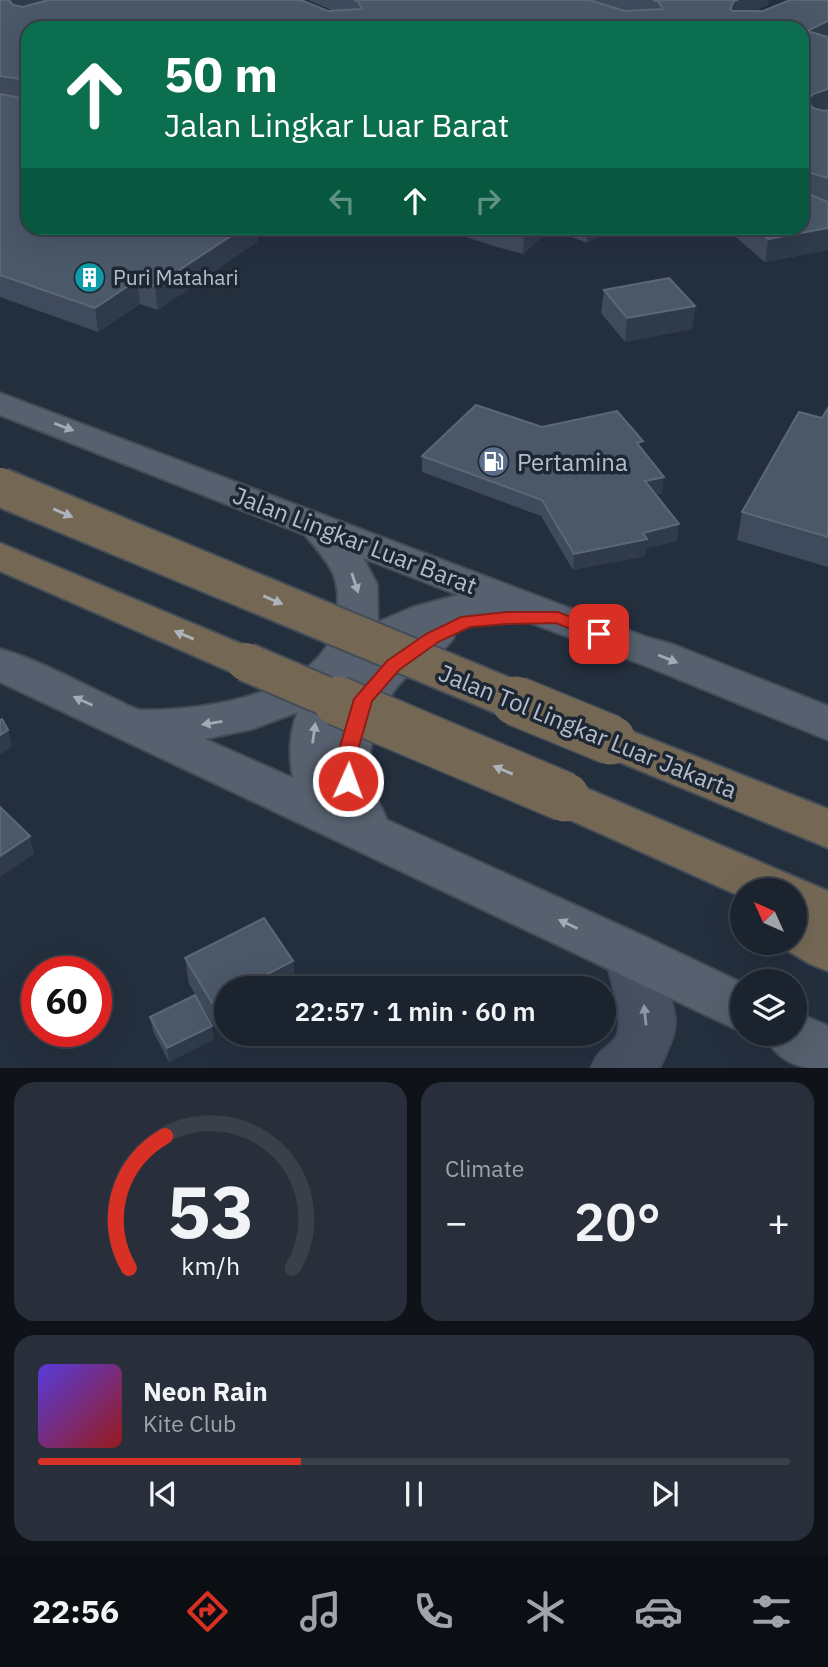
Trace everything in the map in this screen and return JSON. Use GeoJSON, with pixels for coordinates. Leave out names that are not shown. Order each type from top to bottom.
{"type":"FeatureCollection","features":[{"type":"Feature","properties":{"kind":"highway","name":"Jalan Tol Lingkar Luar Jakarta"},"geometry":{"type":"LineString","coordinates":[[0,487],[828,829]]}},
{"type":"Feature","properties":{"kind":"highway"},"geometry":{"type":"LineString","coordinates":[[0,556],[749,878]]}},
{"type":"Feature","properties":{"kind":"highway"},"geometry":{"type":"LineString","coordinates":[[611,740],[828,808]]}},
{"type":"Feature","properties":{"kind":"highway"},"geometry":{"type":"LineString","coordinates":[[565,797],[730,893]]}},
{"type":"Feature","properties":{"kind":"highway"},"geometry":{"type":"LineString","coordinates":[[807,904],[828,913]]}},
{"type":"Feature","properties":{"kind":"highway"},"geometry":{"type":"LineString","coordinates":[[807,937],[828,949]]}},
{"type":"Feature","properties":{"kind":"main road","name":"Jalan Lingkar Luar Barat"},"geometry":{"type":"LineString","coordinates":[[0,403],[640,650],[657,654],[828,724]]}},
{"type":"Feature","properties":{"kind":"main road"},"geometry":{"type":"LineString","coordinates":[[128,721],[162,726],[233,720],[296,695],[321,677],[341,657],[354,635],[360,613],[359,592],[352,572],[318,526]]}},
{"type":"Feature","properties":{"kind":"main road"},"geometry":{"type":"LineString","coordinates":[[257,780],[322,804],[316,788],[311,754],[316,716],[333,682],[379,640],[418,620],[473,605],[518,603]]}},
{"type":"Feature","properties":{"kind":"main road"},"geometry":{"type":"LineString","coordinates":[[368,832],[348,781],[348,750],[363,699],[378,682],[393,666],[432,638],[467,621],[558,618]]}},
{"type":"Feature","properties":{"kind":"main road"},"geometry":{"type":"LineString","coordinates":[[0,664],[630,953],[730,1003]]}},
{"type":"Feature","properties":{"kind":"main road"},"geometry":{"type":"LineString","coordinates":[[619,1068],[639,1053],[648,1021],[630,953]]}},
{"type":"Feature","properties":{"kind":"main road"},"geometry":{"type":"LineString","coordinates":[[807,1042],[828,1053]]}},
{"type":"Feature","properties":{"kind":"building"},"geometry":{"type":"Polygon","coordinates":[[[0,0],[9,0],[13,5],[23,7],[48,0],[301,0],[328,11],[362,9],[358,1],[354,0],[589,0],[625,11],[663,9],[658,1],[653,0],[738,0],[734,1],[730,9],[733,11],[763,11],[790,0],[828,0],[828,21],[809,30],[809,21],[21,21],[21,79],[0,76],[0,0]]]}},
{"type":"Feature","properties":{"kind":"building"},"geometry":{"type":"Polygon","coordinates":[[[809,32],[828,37],[828,89],[813,94],[809,99],[809,32]]]}},
{"type":"Feature","properties":{"kind":"building"},"geometry":{"type":"Polygon","coordinates":[[[0,94],[21,98],[21,235],[232,235],[155,286],[137,280],[95,308],[0,275],[0,94]]]}},
{"type":"Feature","properties":{"kind":"building"},"geometry":{"type":"Polygon","coordinates":[[[809,103],[813,108],[828,110],[828,178],[809,172],[809,103]]]}},
{"type":"Feature","properties":{"kind":"building"},"geometry":{"type":"Polygon","coordinates":[[[809,194],[828,202],[828,228],[809,231],[809,194]]]}},
{"type":"Feature","properties":{"kind":"building"},"geometry":{"type":"Polygon","coordinates":[[[763,235],[790,235],[768,239],[763,235]]]}},
{"type":"Feature","properties":{"kind":"building"},"geometry":{"type":"Polygon","coordinates":[[[669,278],[695,306],[627,318],[604,290],[669,278]]]}},
{"type":"Feature","properties":{"kind":"building"},"geometry":{"type":"Polygon","coordinates":[[[476,405],[542,427],[617,411],[643,441],[637,443],[664,477],[645,481],[679,524],[643,533],[647,539],[574,554],[542,500],[422,456],[476,405]]]}},
{"type":"Feature","properties":{"kind":"building"},"geometry":{"type":"Polygon","coordinates":[[[828,408],[828,537],[742,512],[799,412],[822,418],[828,408]]]}},
{"type":"Feature","properties":{"kind":"building"},"geometry":{"type":"Polygon","coordinates":[[[2,719],[8,730],[0,735],[0,720],[2,719]]]}},
{"type":"Feature","properties":{"kind":"building"},"geometry":{"type":"Polygon","coordinates":[[[0,807],[30,836],[0,856],[0,807]]]}},
{"type":"Feature","properties":{"kind":"building"},"geometry":{"type":"Polygon","coordinates":[[[264,918],[293,961],[264,976],[214,976],[212,1003],[185,958],[264,918]]]}},
{"type":"Feature","properties":{"kind":"building"},"geometry":{"type":"Polygon","coordinates":[[[195,995],[212,1026],[167,1048],[150,1017],[195,995]]]}},
{"type":"Feature","properties":{"kind":"place","name":"Puri Matahari"},"geometry":{"type":"Point","coordinates":[90,277]}},
{"type":"Feature","properties":{"kind":"place","name":"Pertamina"},"geometry":{"type":"Point","coordinates":[494,462]}},
{"type":"Feature","properties":{"kind":"route"},"geometry":{"type":"LineString","coordinates":[[348,781],[348,750],[363,699],[393,666],[432,638],[467,621],[507,618],[558,618],[599,634]]}}]}
